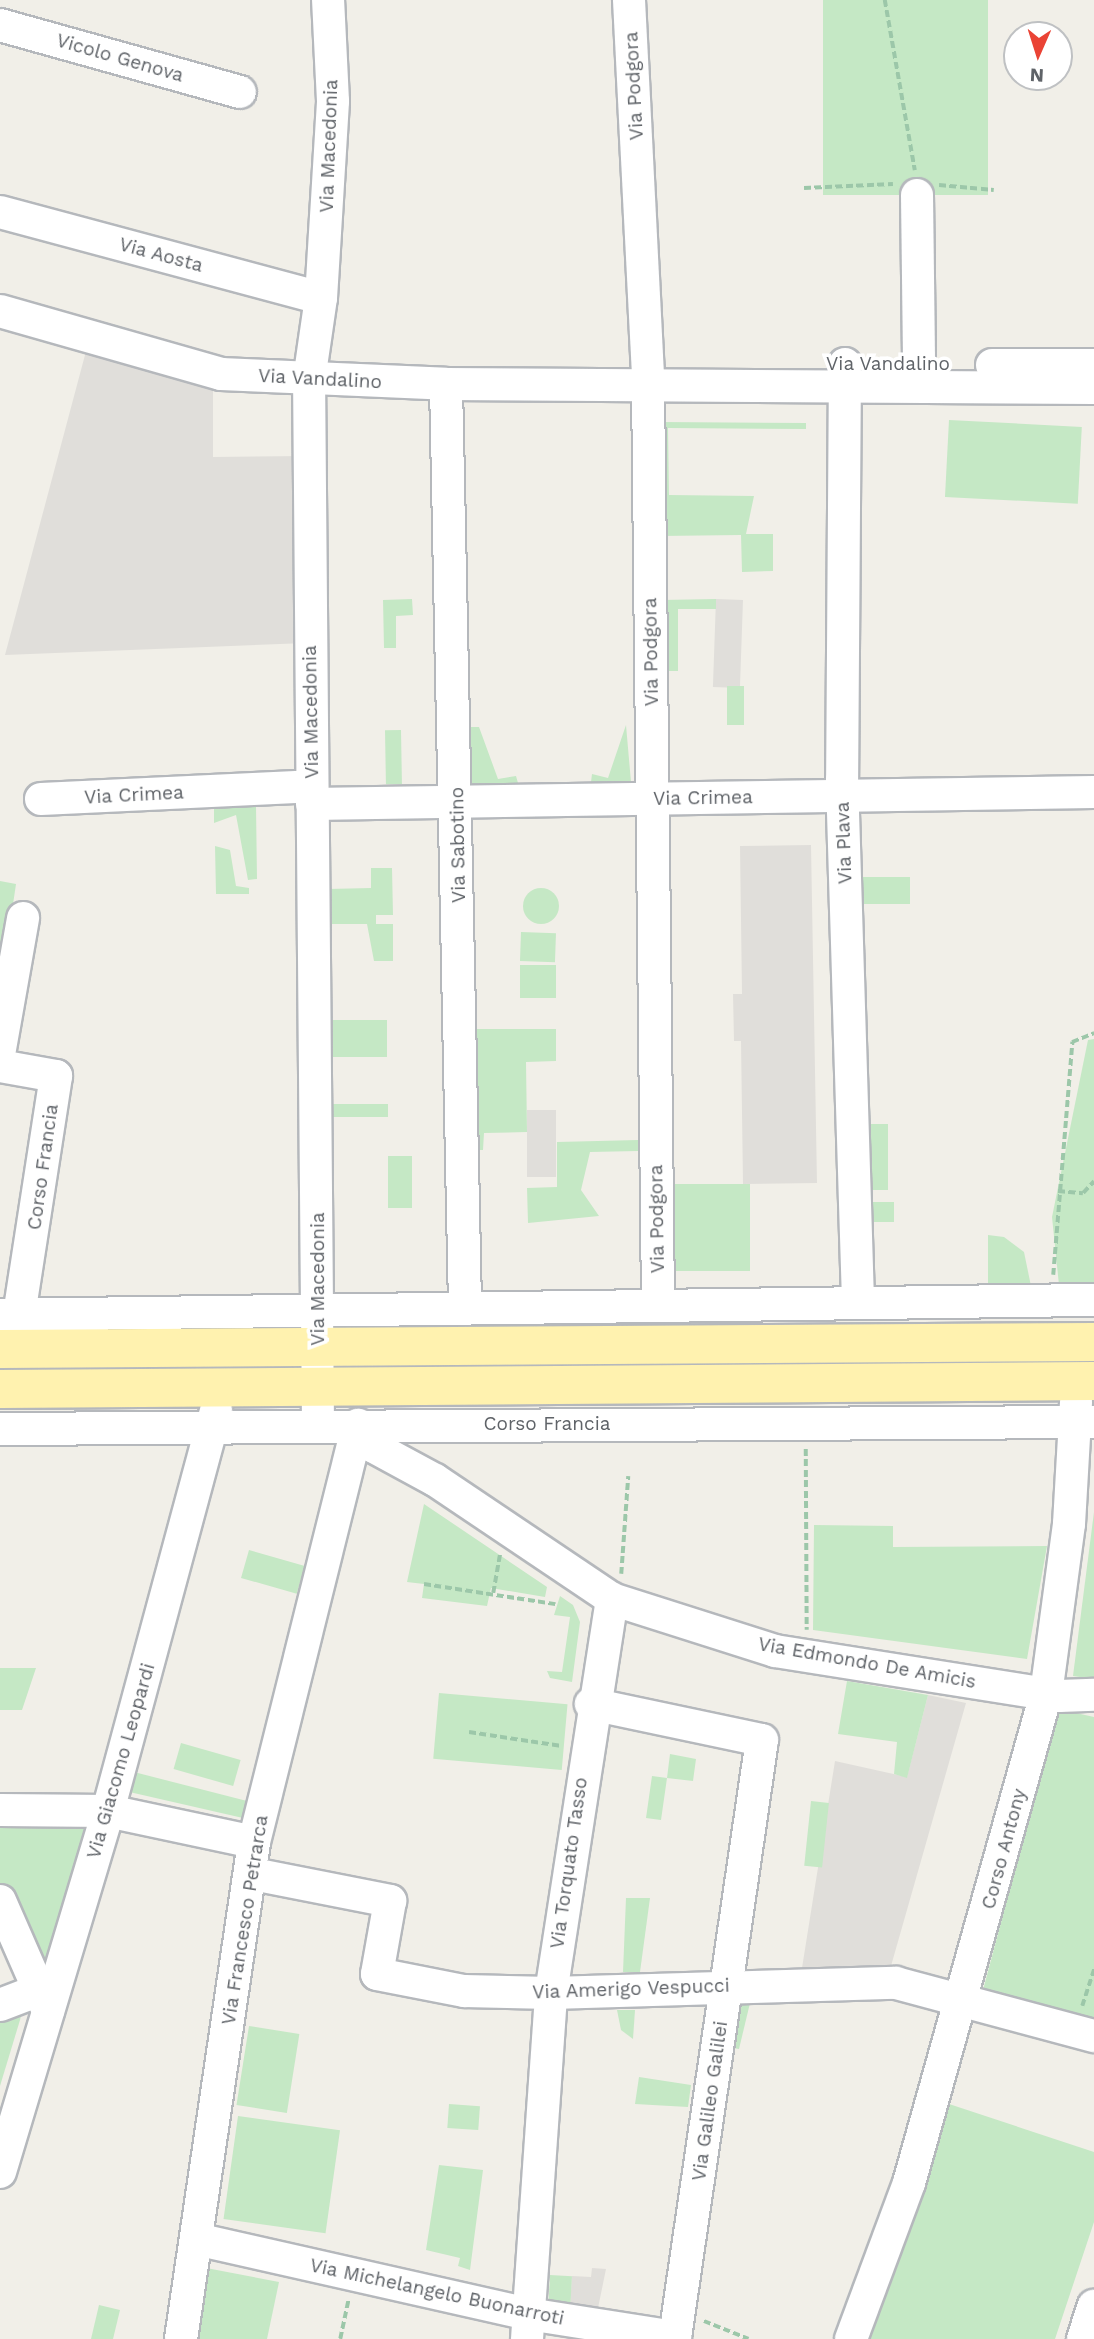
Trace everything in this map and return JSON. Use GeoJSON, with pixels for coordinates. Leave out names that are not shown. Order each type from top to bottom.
{"type":"FeatureCollection","features":[{"type":"Feature","properties":{"kind":"main road","name":"Corso Francia"},"geometry":{"type":"LineString","coordinates":[[0,1349],[217,1329],[318,1347],[1085,1342]]}},
{"type":"Feature","properties":{"kind":"main road","name":"Corso Francia"},"geometry":{"type":"LineString","coordinates":[[0,1389],[1085,1381]]}},
{"type":"Feature","properties":{"kind":"street","name":"Via Macedonia"},"geometry":{"type":"LineString","coordinates":[[318,1425],[309,380],[321,298],[333,101],[328,0]]}},
{"type":"Feature","properties":{"kind":"street","name":"Via Podgora"},"geometry":{"type":"LineString","coordinates":[[629,0],[648,381],[658,1305]]}},
{"type":"Feature","properties":{"kind":"street","name":"Vicolo Genova"},"geometry":{"type":"LineString","coordinates":[[0,25],[240,92]]}},
{"type":"Feature","properties":{"kind":"street"},"geometry":{"type":"LineString","coordinates":[[917,195],[919,365]]}},
{"type":"Feature","properties":{"kind":"street","name":"Via Aosta"},"geometry":{"type":"LineString","coordinates":[[0,212],[321,298]]}},
{"type":"Feature","properties":{"kind":"street","name":"Via Vandalino"},"geometry":{"type":"LineString","coordinates":[[0,311],[221,374],[446,384],[648,381],[670,362],[1094,388]]}},
{"type":"Feature","properties":{"kind":"street","name":"Via Vandalino"},"geometry":{"type":"LineString","coordinates":[[845,374],[919,365],[1094,365]]}},
{"type":"Feature","properties":{"kind":"street","name":"Via Plava"},"geometry":{"type":"LineString","coordinates":[[845,374],[843,796],[858,1302]]}},
{"type":"Feature","properties":{"kind":"street","name":"Via Sabotino"},"geometry":{"type":"LineString","coordinates":[[446,384],[458,802],[465,1307]]}},
{"type":"Feature","properties":{"kind":"street","name":"Via Crimea"},"geometry":{"type":"LineString","coordinates":[[41,799],[312,795],[458,802],[1094,792]]}},
{"type":"Feature","properties":{"kind":"street"},"geometry":{"type":"LineString","coordinates":[[0,1049],[23,918]]}},
{"type":"Feature","properties":{"kind":"street","name":"Corso Francia"},"geometry":{"type":"LineString","coordinates":[[0,1066],[56,1076],[9,1315],[217,1329],[319,1308],[1094,1300]]}},
{"type":"Feature","properties":{"kind":"street","name":"Via Giacomo Leopardi"},"geometry":{"type":"LineString","coordinates":[[0,2172],[5,2134],[43,2000],[108,1811],[215,1427],[217,1329]]}},
{"type":"Feature","properties":{"kind":"street","name":"Corso Antony"},"geometry":{"type":"LineString","coordinates":[[851,2339],[909,2183],[1052,1695],[1069,1524],[1085,1422],[1085,1342]]}},
{"type":"Feature","properties":{"kind":"street","name":"Corso Francia"},"geometry":{"type":"LineString","coordinates":[[0,1429],[1085,1422]]}},
{"type":"Feature","properties":{"kind":"street","name":"Via Edmondo De Amicis"},"geometry":{"type":"LineString","coordinates":[[358,1425],[374,1447],[505,1528],[612,1599],[808,1657],[1052,1695],[1094,1695]]}},
{"type":"Feature","properties":{"kind":"street","name":"Via Francesco Petrarca"},"geometry":{"type":"LineString","coordinates":[[181,2339],[200,2240],[253,1874],[254,1842],[358,1425]]}},
{"type":"Feature","properties":{"kind":"street","name":"Via Torquato Tasso"},"geometry":{"type":"LineString","coordinates":[[528,2327],[551,1993],[591,1704],[612,1599]]}},
{"type":"Feature","properties":{"kind":"street","name":"Via Edmondo De Amicis"},"geometry":{"type":"LineString","coordinates":[[1052,1695],[1094,1709]]}},
{"type":"Feature","properties":{"kind":"street","name":"Via Galileo Galilei"},"geometry":{"type":"LineString","coordinates":[[591,1704],[762,1740],[677,2325]]}},
{"type":"Feature","properties":{"kind":"street"},"geometry":{"type":"LineString","coordinates":[[0,1810],[108,1811],[254,1842]]}},
{"type":"Feature","properties":{"kind":"street","name":"Via Amerigo Vespucci"},"geometry":{"type":"LineString","coordinates":[[253,1874],[390,1901],[377,1974],[464,1991],[551,1993],[896,1983],[1087,2025]]}},
{"type":"Feature","properties":{"kind":"street"},"geometry":{"type":"LineString","coordinates":[[0,1901],[43,2000],[0,2005]]}},
{"type":"Feature","properties":{"kind":"street","name":"Via Michelangelo Buonarroti"},"geometry":{"type":"LineString","coordinates":[[200,2240],[352,2275],[528,2327],[677,2325]]}},
{"type":"Feature","properties":{"kind":"street"},"geometry":{"type":"LineString","coordinates":[[1083,2339],[1094,2306]]}},
{"type":"Feature","properties":{"kind":"path"},"geometry":{"type":"LineString","coordinates":[[885,0],[917,195]]}},
{"type":"Feature","properties":{"kind":"path"},"geometry":{"type":"LineString","coordinates":[[1052,1300],[1058,1191],[1072,1042],[1094,1033]]}},
{"type":"Feature","properties":{"kind":"path"},"geometry":{"type":"LineString","coordinates":[[1058,1191],[1083,1193],[1094,1181]]}},
{"type":"Feature","properties":{"kind":"path"},"geometry":{"type":"LineString","coordinates":[[806,1423],[808,1657]]}},
{"type":"Feature","properties":{"kind":"path"},"geometry":{"type":"LineString","coordinates":[[612,1599],[624,1566],[628,1476]]}},
{"type":"Feature","properties":{"kind":"path"},"geometry":{"type":"LineString","coordinates":[[493,1593],[505,1528]]}},
{"type":"Feature","properties":{"kind":"path"},"geometry":{"type":"LineString","coordinates":[[424,1584],[555,1604]]}},
{"type":"Feature","properties":{"kind":"path"},"geometry":{"type":"LineString","coordinates":[[468,1732],[584,1750]]}},
{"type":"Feature","properties":{"kind":"path"},"geometry":{"type":"LineString","coordinates":[[1087,2025],[1094,1968]]}},
{"type":"Feature","properties":{"kind":"path"},"geometry":{"type":"LineString","coordinates":[[340,2339],[352,2275]]}},
{"type":"Feature","properties":{"kind":"path"},"geometry":{"type":"LineString","coordinates":[[677,2325],[749,2339]]}},
{"type":"Feature","properties":{"kind":"shaded area"},"geometry":{"type":"Polygon","coordinates":[[[89,340],[213,375],[213,457],[306,456],[306,643],[5,655],[89,340]]]}},
{"type":"Feature","properties":{"kind":"shaded area"},"geometry":{"type":"Polygon","coordinates":[[[716,599],[743,600],[740,688],[713,687],[716,599]]]}},
{"type":"Feature","properties":{"kind":"shaded area"},"geometry":{"type":"Polygon","coordinates":[[[811,845],[817,1183],[743,1184],[741,1041],[734,1041],[733,994],[742,994],[740,846],[811,845]]]}},
{"type":"Feature","properties":{"kind":"shaded area"},"geometry":{"type":"Polygon","coordinates":[[[527,1110],[556,1110],[556,1177],[527,1177],[527,1110]]]}},
{"type":"Feature","properties":{"kind":"shaded area"},"geometry":{"type":"Polygon","coordinates":[[[928,1695],[966,1703],[891,1966],[802,1968],[835,1761],[907,1777],[928,1695]]]}},
{"type":"Feature","properties":{"kind":"shaded area"},"geometry":{"type":"Polygon","coordinates":[[[592,2268],[606,2269],[597,2313],[570,2307],[572,2276],[591,2277],[592,2268]]]}},
{"type":"Feature","properties":{"kind":"green space"},"geometry":{"type":"Polygon","coordinates":[[[823,0],[988,0],[988,195],[823,195],[823,0]]]}},
{"type":"Feature","properties":{"kind":"green space"},"geometry":{"type":"Polygon","coordinates":[[[949,420],[1082,427],[1078,504],[945,497],[949,420]]]}},
{"type":"Feature","properties":{"kind":"green space"},"geometry":{"type":"Polygon","coordinates":[[[659,422],[806,423],[806,429],[668,428],[669,495],[754,496],[746,534],[773,534],[773,571],[742,572],[741,535],[660,536],[659,422]]]}},
{"type":"Feature","properties":{"kind":"green space"},"geometry":{"type":"Polygon","coordinates":[[[412,599],[413,615],[396,616],[396,648],[384,648],[383,600],[412,599]]]}},
{"type":"Feature","properties":{"kind":"green space"},"geometry":{"type":"Polygon","coordinates":[[[716,599],[716,609],[678,609],[678,671],[661,671],[661,600],[716,599]]]}},
{"type":"Feature","properties":{"kind":"green space"},"geometry":{"type":"Polygon","coordinates":[[[727,686],[744,686],[744,725],[727,725],[727,686]]]}},
{"type":"Feature","properties":{"kind":"green space"},"geometry":{"type":"Polygon","coordinates":[[[626,725],[631,782],[591,782],[592,774],[608,778],[626,725]]]}},
{"type":"Feature","properties":{"kind":"green space"},"geometry":{"type":"Polygon","coordinates":[[[470,727],[479,727],[498,779],[516,776],[518,783],[470,784],[470,727]]]}},
{"type":"Feature","properties":{"kind":"green space"},"geometry":{"type":"Polygon","coordinates":[[[385,730],[401,730],[402,784],[386,784],[385,730]]]}},
{"type":"Feature","properties":{"kind":"green space"},"geometry":{"type":"Polygon","coordinates":[[[256,806],[257,879],[248,880],[236,815],[214,823],[214,808],[256,806]]]}},
{"type":"Feature","properties":{"kind":"green space"},"geometry":{"type":"Polygon","coordinates":[[[215,846],[230,850],[236,886],[249,888],[249,894],[216,894],[215,846]]]}},
{"type":"Feature","properties":{"kind":"green space"},"geometry":{"type":"Polygon","coordinates":[[[371,868],[392,868],[393,915],[376,915],[376,924],[393,924],[393,961],[374,961],[367,924],[329,924],[328,889],[371,888],[371,868]]]}},
{"type":"Feature","properties":{"kind":"green space"},"geometry":{"type":"Polygon","coordinates":[[[859,877],[910,877],[910,904],[859,904],[859,877]]]}},
{"type":"Feature","properties":{"kind":"green space"},"geometry":{"type":"Polygon","coordinates":[[[0,881],[16,884],[0,992],[0,881]]]}},
{"type":"Feature","properties":{"kind":"green space"},"geometry":{"type":"Polygon","coordinates":[[[541,888],[553,894],[559,906],[553,918],[541,924],[529,918],[523,906],[529,894],[541,888]]]}},
{"type":"Feature","properties":{"kind":"green space"},"geometry":{"type":"Polygon","coordinates":[[[521,932],[556,933],[555,962],[520,961],[521,932]]]}},
{"type":"Feature","properties":{"kind":"green space"},"geometry":{"type":"Polygon","coordinates":[[[520,965],[556,965],[556,998],[520,998],[520,965]]]}},
{"type":"Feature","properties":{"kind":"green space"},"geometry":{"type":"Polygon","coordinates":[[[329,1020],[387,1020],[387,1057],[329,1057],[329,1020]]]}},
{"type":"Feature","properties":{"kind":"green space"},"geometry":{"type":"Polygon","coordinates":[[[473,1029],[556,1029],[556,1061],[526,1062],[527,1132],[484,1133],[483,1150],[474,1150],[473,1029]]]}},
{"type":"Feature","properties":{"kind":"green space"},"geometry":{"type":"Polygon","coordinates":[[[1094,1039],[1094,1285],[1059,1285],[1052,1217],[1088,1040],[1094,1039]]]}},
{"type":"Feature","properties":{"kind":"green space"},"geometry":{"type":"Polygon","coordinates":[[[331,1104],[388,1104],[388,1117],[331,1117],[331,1104]]]}},
{"type":"Feature","properties":{"kind":"green space"},"geometry":{"type":"Polygon","coordinates":[[[861,1124],[888,1124],[888,1190],[861,1190],[861,1124]]]}},
{"type":"Feature","properties":{"kind":"green space"},"geometry":{"type":"Polygon","coordinates":[[[638,1140],[638,1151],[590,1152],[581,1190],[599,1216],[528,1223],[527,1188],[557,1187],[557,1142],[638,1140]]]}},
{"type":"Feature","properties":{"kind":"green space"},"geometry":{"type":"Polygon","coordinates":[[[388,1156],[412,1156],[412,1208],[388,1208],[388,1156]]]}},
{"type":"Feature","properties":{"kind":"green space"},"geometry":{"type":"Polygon","coordinates":[[[668,1184],[750,1184],[750,1271],[668,1271],[668,1184]]]}},
{"type":"Feature","properties":{"kind":"green space"},"geometry":{"type":"Polygon","coordinates":[[[861,1202],[894,1202],[894,1222],[861,1222],[861,1202]]]}},
{"type":"Feature","properties":{"kind":"green space"},"geometry":{"type":"Polygon","coordinates":[[[988,1235],[1004,1237],[1024,1252],[1032,1291],[988,1291],[988,1235]]]}},
{"type":"Feature","properties":{"kind":"green space"},"geometry":{"type":"Polygon","coordinates":[[[424,1504],[547,1587],[545,1597],[491,1588],[487,1606],[422,1598],[424,1584],[407,1582],[424,1504]]]}},
{"type":"Feature","properties":{"kind":"green space"},"geometry":{"type":"Polygon","coordinates":[[[1094,1512],[1094,1679],[1073,1676],[1094,1512]]]}},
{"type":"Feature","properties":{"kind":"green space"},"geometry":{"type":"Polygon","coordinates":[[[814,1525],[893,1526],[893,1547],[1047,1546],[1027,1659],[813,1630],[814,1525]]]}},
{"type":"Feature","properties":{"kind":"green space"},"geometry":{"type":"Polygon","coordinates":[[[249,1550],[305,1566],[297,1594],[241,1578],[249,1550]]]}},
{"type":"Feature","properties":{"kind":"green space"},"geometry":{"type":"Polygon","coordinates":[[[560,1596],[573,1605],[580,1622],[572,1682],[550,1678],[547,1671],[562,1672],[570,1617],[554,1615],[560,1596]]]}},
{"type":"Feature","properties":{"kind":"green space"},"geometry":{"type":"Polygon","coordinates":[[[0,1668],[36,1668],[22,1710],[0,1710],[0,1668]]]}},
{"type":"Feature","properties":{"kind":"green space"},"geometry":{"type":"Polygon","coordinates":[[[847,1681],[928,1695],[907,1778],[894,1774],[897,1742],[838,1734],[847,1681]]]}},
{"type":"Feature","properties":{"kind":"green space"},"geometry":{"type":"Polygon","coordinates":[[[439,1693],[568,1704],[562,1770],[433,1759],[439,1693]]]}},
{"type":"Feature","properties":{"kind":"green space"},"geometry":{"type":"Polygon","coordinates":[[[1058,1709],[1094,1717],[1094,2023],[983,1990],[1058,1709]]]}},
{"type":"Feature","properties":{"kind":"green space"},"geometry":{"type":"Polygon","coordinates":[[[181,1743],[241,1760],[233,1786],[174,1769],[181,1743]]]}},
{"type":"Feature","properties":{"kind":"green space"},"geometry":{"type":"Polygon","coordinates":[[[670,1754],[696,1759],[693,1781],[667,1778],[670,1754]]]}},
{"type":"Feature","properties":{"kind":"green space"},"geometry":{"type":"Polygon","coordinates":[[[130,1771],[247,1801],[243,1818],[125,1791],[130,1771]]]}},
{"type":"Feature","properties":{"kind":"green space"},"geometry":{"type":"Polygon","coordinates":[[[652,1776],[667,1778],[661,1820],[646,1818],[652,1776]]]}},
{"type":"Feature","properties":{"kind":"green space"},"geometry":{"type":"Polygon","coordinates":[[[811,1801],[829,1803],[822,1868],[804,1866],[811,1801]]]}},
{"type":"Feature","properties":{"kind":"green space"},"geometry":{"type":"Polygon","coordinates":[[[0,1810],[108,1811],[48,2011],[0,1888],[0,1810]]]}},
{"type":"Feature","properties":{"kind":"green space"},"geometry":{"type":"Polygon","coordinates":[[[626,1898],[650,1898],[640,1972],[623,1972],[626,1898]]]}},
{"type":"Feature","properties":{"kind":"green space"},"geometry":{"type":"Polygon","coordinates":[[[734,2003],[750,2003],[739,2049],[727,2047],[734,2003]]]}},
{"type":"Feature","properties":{"kind":"green space"},"geometry":{"type":"Polygon","coordinates":[[[617,2010],[635,2010],[633,2039],[621,2030],[617,2010]]]}},
{"type":"Feature","properties":{"kind":"green space"},"geometry":{"type":"Polygon","coordinates":[[[22,2011],[20,2020],[0,2086],[0,2014],[22,2011]]]}},
{"type":"Feature","properties":{"kind":"green space"},"geometry":{"type":"Polygon","coordinates":[[[249,2026],[299,2034],[287,2113],[236,2105],[249,2026]]]}},
{"type":"Feature","properties":{"kind":"green space"},"geometry":{"type":"Polygon","coordinates":[[[639,2077],[691,2085],[688,2107],[635,2104],[639,2077]]]}},
{"type":"Feature","properties":{"kind":"green space"},"geometry":{"type":"Polygon","coordinates":[[[946,2103],[1094,2152],[1094,2222],[1055,2339],[866,2339],[946,2103]]]}},
{"type":"Feature","properties":{"kind":"green space"},"geometry":{"type":"Polygon","coordinates":[[[449,2104],[480,2106],[478,2130],[447,2128],[449,2104]]]}},
{"type":"Feature","properties":{"kind":"green space"},"geometry":{"type":"Polygon","coordinates":[[[238,2116],[340,2130],[326,2233],[224,2219],[238,2116]]]}},
{"type":"Feature","properties":{"kind":"green space"},"geometry":{"type":"Polygon","coordinates":[[[439,2165],[483,2170],[470,2270],[458,2266],[460,2258],[426,2250],[439,2165]]]}},
{"type":"Feature","properties":{"kind":"green space"},"geometry":{"type":"Polygon","coordinates":[[[201,2267],[279,2282],[267,2339],[188,2339],[201,2267]]]}},
{"type":"Feature","properties":{"kind":"green space"},"geometry":{"type":"Polygon","coordinates":[[[550,2275],[572,2276],[571,2303],[549,2302],[550,2275]]]}},
{"type":"Feature","properties":{"kind":"green space"},"geometry":{"type":"Polygon","coordinates":[[[99,2305],[120,2310],[113,2339],[91,2339],[99,2305]]]}}]}
